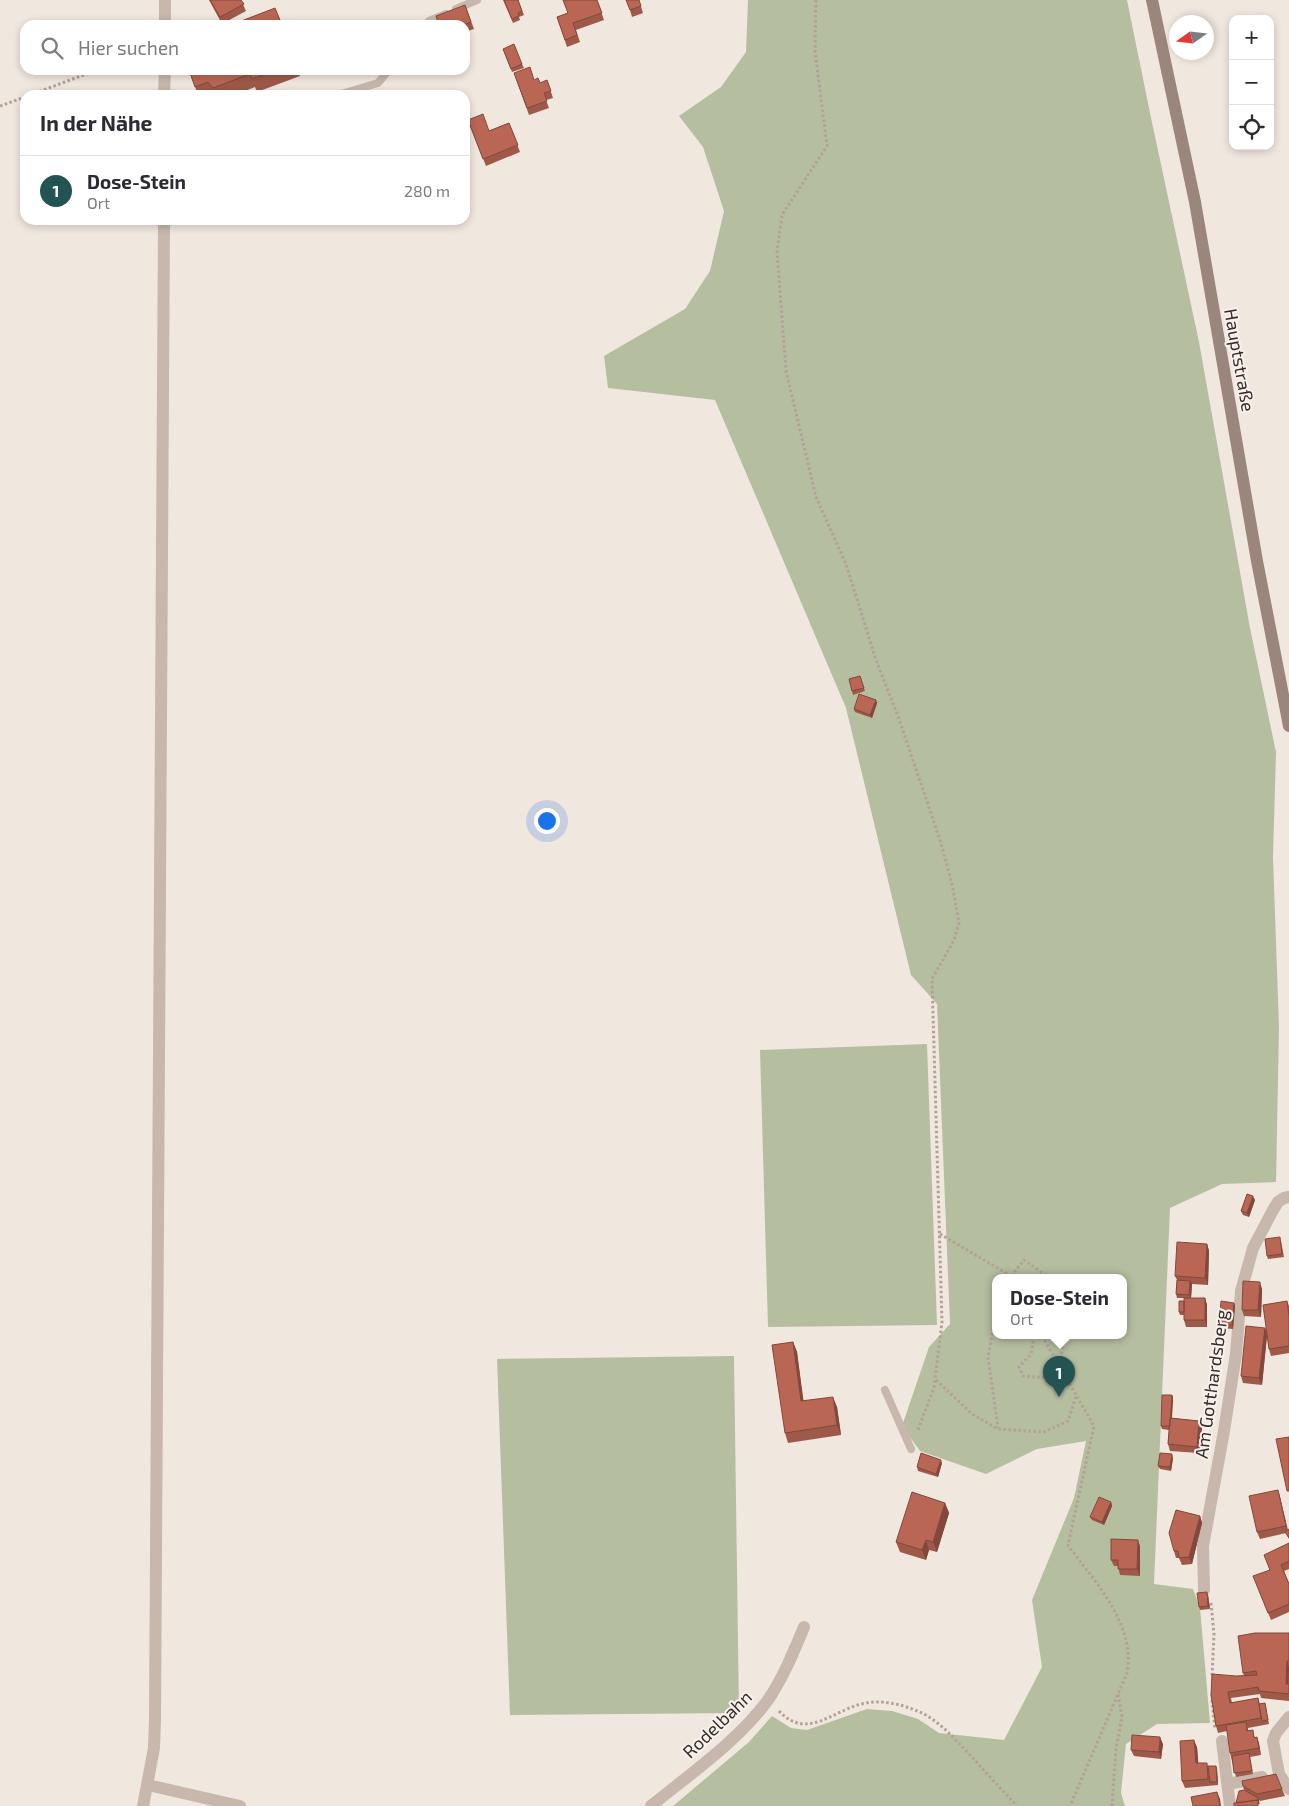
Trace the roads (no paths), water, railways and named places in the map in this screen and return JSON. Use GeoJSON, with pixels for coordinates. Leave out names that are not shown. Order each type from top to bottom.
{"type":"FeatureCollection","features":[{"type":"Feature","properties":{"kind":"main road","name":"Hauptstraße"},"geometry":{"type":"LineString","coordinates":[[1152,0],[1195,202],[1257,561],[1289,726]]}},
{"type":"Feature","properties":{"kind":"street"},"geometry":{"type":"LineString","coordinates":[[165,0],[165,20]]}},
{"type":"Feature","properties":{"kind":"street"},"geometry":{"type":"LineString","coordinates":[[164,90],[165,75]]}},
{"type":"Feature","properties":{"kind":"street"},"geometry":{"type":"LineString","coordinates":[[143,1806],[154,1748],[155,1700],[164,225]]}},
{"type":"Feature","properties":{"kind":"street","name":"Am Gotthardsberg"},"geometry":{"type":"LineString","coordinates":[[1204,1588],[1203,1546],[1236,1354],[1241,1291],[1253,1248],[1272,1210],[1278,1202],[1289,1197]]}},
{"type":"Feature","properties":{"kind":"street","name":"Rodelbahn"},"geometry":{"type":"LineString","coordinates":[[651,1806],[702,1765],[746,1725],[768,1699],[791,1657],[804,1627]]}},
{"type":"Feature","properties":{"kind":"street"},"geometry":{"type":"LineString","coordinates":[[1289,1717],[1281,1725],[1273,1741],[1279,1774],[1289,1788]]}},
{"type":"Feature","properties":{"kind":"street"},"geometry":{"type":"LineString","coordinates":[[1222,1741],[1230,1806]]}},
{"type":"Feature","properties":{"kind":"street"},"geometry":{"type":"LineString","coordinates":[[1228,1784],[1279,1774]]}},
{"type":"Feature","properties":{"kind":"street"},"geometry":{"type":"LineString","coordinates":[[148,1784],[240,1806]]}},
{"type":"Feature","properties":{"kind":"lane"},"geometry":{"type":"LineString","coordinates":[[431,20],[477,0]]}},
{"type":"Feature","properties":{"kind":"lane"},"geometry":{"type":"LineString","coordinates":[[355,90],[378,83],[385,75]]}},
{"type":"Feature","properties":{"kind":"lane"},"geometry":{"type":"LineString","coordinates":[[885,1390],[911,1449]]}},
{"type":"Feature","properties":{"kind":"place","name":"Dose-Stein"},"geometry":{"type":"Point","coordinates":[1059,1397]}}]}
